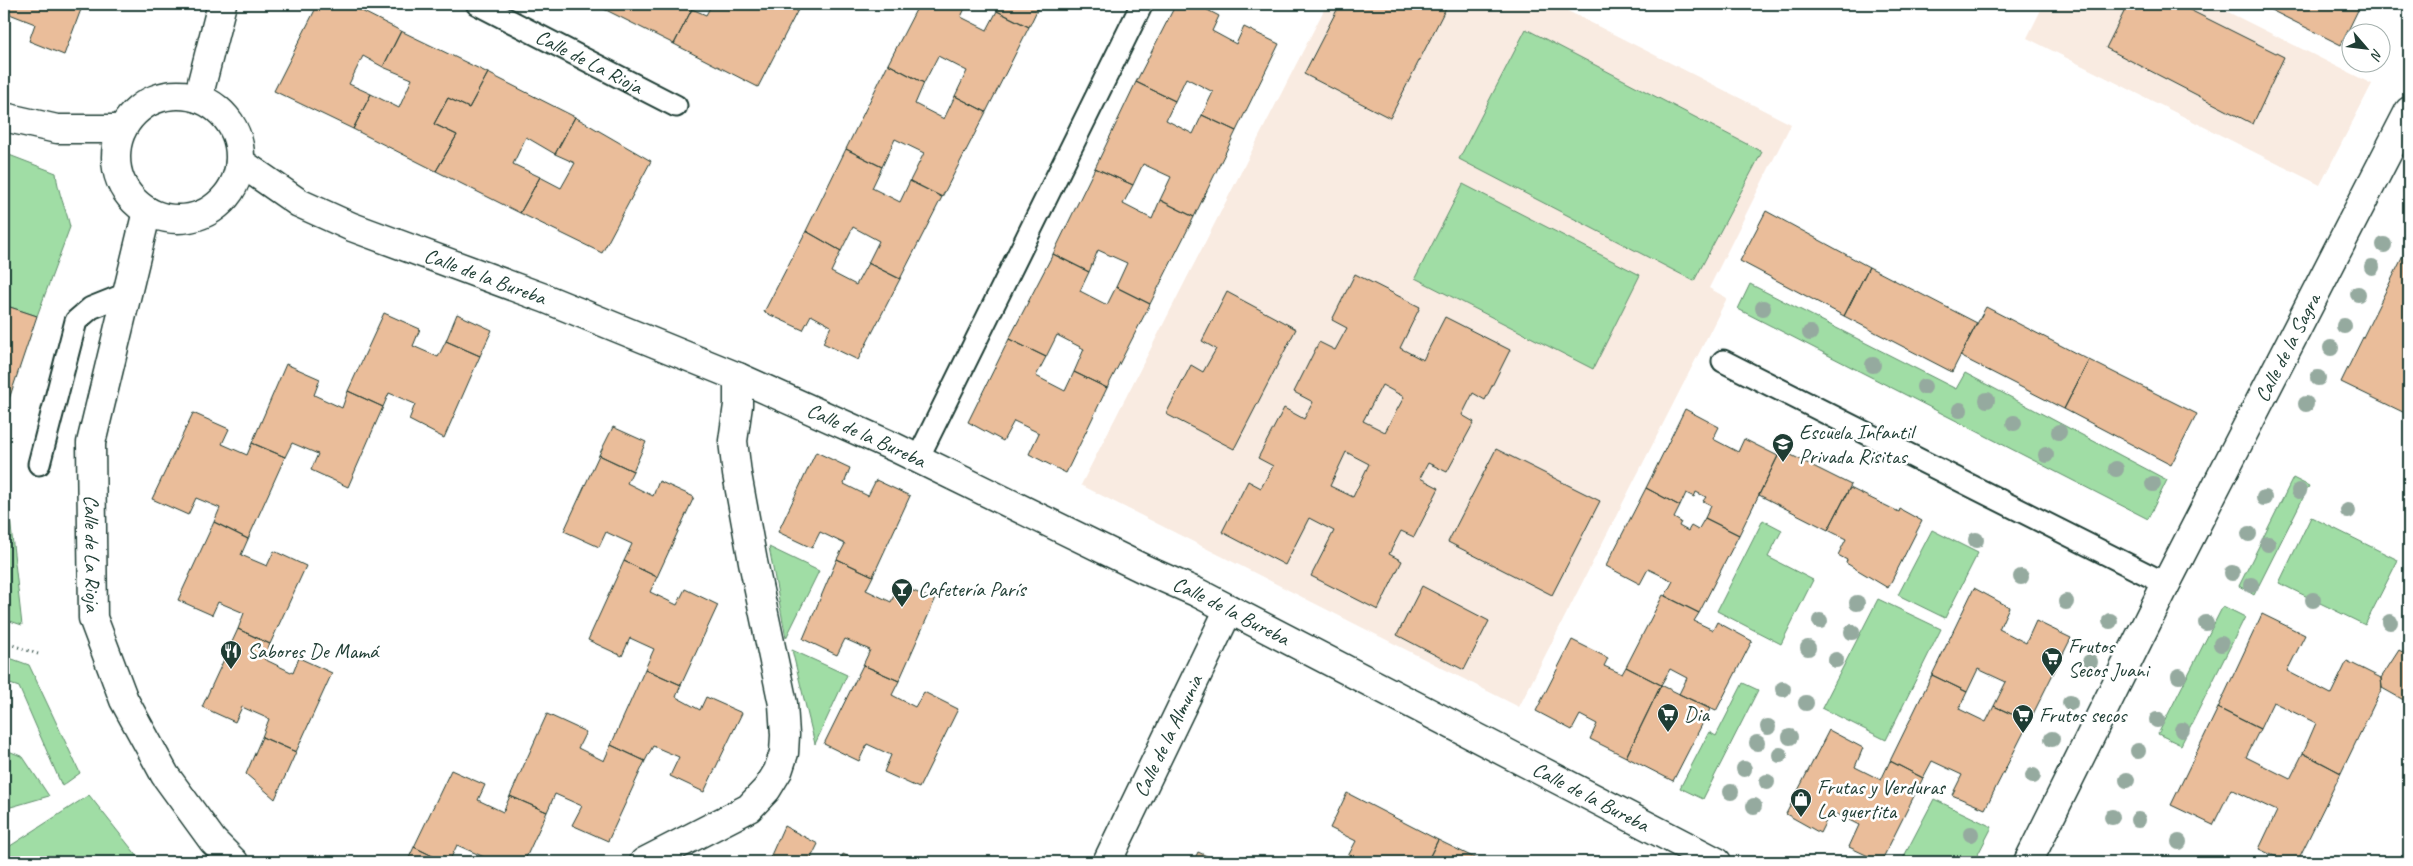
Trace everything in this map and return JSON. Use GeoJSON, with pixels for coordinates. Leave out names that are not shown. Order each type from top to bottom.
{"type":"FeatureCollection","features":[{"type":"Feature","properties":{"kind":"street"},"geometry":{"type":"LineString","coordinates":[[198,98],[222,4]]}},
{"type":"Feature","properties":{"kind":"street"},"geometry":{"type":"LineString","coordinates":[[177,95],[198,98],[217,109],[228,121],[238,140],[240,162],[232,188],[218,205],[199,216],[168,219],[147,211],[134,201],[122,183],[116,162],[116,150],[122,130],[131,117],[143,106],[163,97],[177,95]]}},
{"type":"Feature","properties":{"kind":"street","name":"Calle de la Sagra"},"geometry":{"type":"LineString","coordinates":[[2028,862],[2166,584],[2409,111]]}},
{"type":"Feature","properties":{"kind":"street"},"geometry":{"type":"LineString","coordinates":[[4,117],[57,129],[122,130]]}},
{"type":"Feature","properties":{"kind":"street","name":"Calle de la Bureba"},"geometry":{"type":"LineString","coordinates":[[240,162],[299,203],[352,227],[544,298],[738,377],[918,458],[1229,609],[1717,862]]}},
{"type":"Feature","properties":{"kind":"street","name":"Calle de La Rioja"},"geometry":{"type":"LineString","coordinates":[[147,211],[91,443],[93,618],[124,700],[165,775],[213,841],[234,862]]}},
{"type":"Feature","properties":{"kind":"street"},"geometry":{"type":"LineString","coordinates":[[644,862],[749,808],[767,789],[778,771],[784,752],[783,704],[753,562],[737,474],[733,441],[738,405],[738,377]]}},
{"type":"Feature","properties":{"kind":"street","name":"Calle de la Almunia"},"geometry":{"type":"LineString","coordinates":[[1108,862],[1229,609]]}},
{"type":"Feature","properties":{"kind":"lane","name":"Calle de La Rioja"},"geometry":{"type":"LineString","coordinates":[[477,4],[676,106]]}},
{"type":"Feature","properties":{"kind":"lane"},"geometry":{"type":"LineString","coordinates":[[918,458],[1142,4]]}},
{"type":"Feature","properties":{"kind":"lane"},"geometry":{"type":"LineString","coordinates":[[39,464],[76,321],[91,308],[126,294]]}},
{"type":"Feature","properties":{"kind":"lane"},"geometry":{"type":"LineString","coordinates":[[1724,361],[2166,584]]}},
{"type":"Feature","properties":{"kind":"path"},"geometry":{"type":"LineString","coordinates":[[4,642],[38,654]]}},
{"type":"Feature","properties":{"kind":"shaded area"},"geometry":{"type":"Polygon","coordinates":[[[1327,4],[1554,4],[1791,124],[1709,288],[1727,298],[1519,707],[1081,485],[1327,4]]]}},
{"type":"Feature","properties":{"kind":"shaded area"},"geometry":{"type":"Polygon","coordinates":[[[2044,4],[2212,4],[2340,68],[2340,72],[2348,72],[2372,84],[2320,185],[2027,38],[2044,4]]]}},
{"type":"Feature","properties":{"kind":"green space"},"geometry":{"type":"Polygon","coordinates":[[[1526,29],[1762,152],[1694,281],[1459,159],[1526,29]]]}},
{"type":"Feature","properties":{"kind":"green space"},"geometry":{"type":"Polygon","coordinates":[[[4,153],[56,173],[58,188],[70,227],[37,316],[4,305],[4,153]]]}},
{"type":"Feature","properties":{"kind":"green space"},"geometry":{"type":"Polygon","coordinates":[[[1463,184],[1640,275],[1593,369],[1415,278],[1463,184]]]}},
{"type":"Feature","properties":{"kind":"green space"},"geometry":{"type":"Polygon","coordinates":[[[1750,284],[1956,389],[1965,373],[2167,480],[2148,519],[1738,309],[1750,284]]]}},
{"type":"Feature","properties":{"kind":"green space"},"geometry":{"type":"Polygon","coordinates":[[[2293,478],[2309,486],[2254,595],[2239,586],[2293,478]]]}},
{"type":"Feature","properties":{"kind":"green space"},"geometry":{"type":"Polygon","coordinates":[[[2311,517],[2398,560],[2365,625],[2279,583],[2311,517]]]}},
{"type":"Feature","properties":{"kind":"green space"},"geometry":{"type":"Polygon","coordinates":[[[10,518],[22,625],[4,619],[4,537],[10,518]]]}},
{"type":"Feature","properties":{"kind":"green space"},"geometry":{"type":"Polygon","coordinates":[[[1763,520],[1782,530],[1768,557],[1813,580],[1781,644],[1717,611],[1763,520]]]}},
{"type":"Feature","properties":{"kind":"green space"},"geometry":{"type":"Polygon","coordinates":[[[1932,530],[1978,553],[1945,618],[1898,595],[1932,530]]]}},
{"type":"Feature","properties":{"kind":"green space"},"geometry":{"type":"Polygon","coordinates":[[[769,547],[819,571],[786,638],[769,547]]]}},
{"type":"Feature","properties":{"kind":"green space"},"geometry":{"type":"Polygon","coordinates":[[[1878,599],[1941,629],[1886,740],[1822,708],[1878,599]]]}},
{"type":"Feature","properties":{"kind":"green space"},"geometry":{"type":"Polygon","coordinates":[[[2223,606],[2245,617],[2181,745],[2158,734],[2223,606]]]}},
{"type":"Feature","properties":{"kind":"green space"},"geometry":{"type":"Polygon","coordinates":[[[792,650],[847,675],[815,744],[792,650]]]}},
{"type":"Feature","properties":{"kind":"green space"},"geometry":{"type":"Polygon","coordinates":[[[4,656],[29,665],[80,773],[62,786],[19,687],[4,682],[4,656]]]}},
{"type":"Feature","properties":{"kind":"green space"},"geometry":{"type":"Polygon","coordinates":[[[1743,683],[1758,690],[1703,799],[1680,788],[1709,732],[1716,736],[1743,683]]]}},
{"type":"Feature","properties":{"kind":"green space"},"geometry":{"type":"Polygon","coordinates":[[[4,749],[23,757],[49,796],[4,809],[4,749]]]}},
{"type":"Feature","properties":{"kind":"green space"},"geometry":{"type":"Polygon","coordinates":[[[89,795],[142,862],[4,862],[4,850],[89,795]]]}},
{"type":"Feature","properties":{"kind":"green space"},"geometry":{"type":"Polygon","coordinates":[[[1934,799],[1992,827],[1974,862],[1901,862],[1934,799]]]}},
{"type":"Feature","properties":{"kind":"building"},"geometry":{"type":"Polygon","coordinates":[[[4,4],[83,4],[64,55],[29,41],[35,24],[7,13],[4,23],[4,4]]]}},
{"type":"Feature","properties":{"kind":"building"},"geometry":{"type":"Polygon","coordinates":[[[318,4],[348,4],[401,31],[383,67],[363,56],[349,84],[371,94],[353,129],[274,91],[318,4]]]}},
{"type":"Feature","properties":{"kind":"building"},"geometry":{"type":"Polygon","coordinates":[[[594,4],[682,4],[692,9],[674,44],[594,4]]]}},
{"type":"Feature","properties":{"kind":"building"},"geometry":{"type":"Polygon","coordinates":[[[712,4],[801,4],[758,87],[674,44],[692,9],[706,15],[712,4]]]}},
{"type":"Feature","properties":{"kind":"building"},"geometry":{"type":"Polygon","coordinates":[[[919,4],[967,4],[961,17],[987,30],[997,11],[1029,27],[986,112],[955,96],[967,71],[938,56],[924,83],[888,64],[919,4]]]}},
{"type":"Feature","properties":{"kind":"building"},"geometry":{"type":"Polygon","coordinates":[[[1000,4],[1040,4],[1029,27],[997,11],[1000,4]]]}},
{"type":"Feature","properties":{"kind":"building"},"geometry":{"type":"Polygon","coordinates":[[[1176,4],[1196,4],[1219,16],[1212,31],[1236,44],[1244,27],[1279,44],[1236,131],[1202,115],[1213,92],[1186,78],[1175,101],[1136,82],[1176,4]]]}},
{"type":"Feature","properties":{"kind":"building"},"geometry":{"type":"Polygon","coordinates":[[[1340,4],[1448,4],[1390,118],[1304,74],[1340,4]]]}},
{"type":"Feature","properties":{"kind":"building"},"geometry":{"type":"Polygon","coordinates":[[[2128,4],[2178,4],[2284,57],[2253,124],[2106,48],[2128,4]]]}},
{"type":"Feature","properties":{"kind":"building"},"geometry":{"type":"Polygon","coordinates":[[[2259,4],[2361,4],[2352,22],[2340,22],[2340,44],[2259,4]]]}},
{"type":"Feature","properties":{"kind":"building"},"geometry":{"type":"Polygon","coordinates":[[[401,31],[488,73],[469,108],[448,98],[434,124],[457,135],[436,171],[353,129],[371,94],[399,108],[412,79],[383,67],[401,31]]]}},
{"type":"Feature","properties":{"kind":"building"},"geometry":{"type":"Polygon","coordinates":[[[888,64],[924,83],[915,104],[944,119],[955,96],[986,112],[942,197],[910,181],[924,153],[895,139],[882,167],[846,149],[888,64]]]}},
{"type":"Feature","properties":{"kind":"building"},"geometry":{"type":"Polygon","coordinates":[[[488,73],[575,117],[555,154],[526,137],[513,164],[540,177],[520,213],[436,171],[457,135],[434,124],[448,98],[469,108],[488,73]]]}},
{"type":"Feature","properties":{"kind":"building"},"geometry":{"type":"Polygon","coordinates":[[[1136,82],[1175,101],[1166,120],[1193,134],[1202,115],[1236,131],[1194,217],[1160,200],[1171,177],[1143,164],[1133,185],[1095,168],[1136,82]]]}},
{"type":"Feature","properties":{"kind":"building"},"geometry":{"type":"Polygon","coordinates":[[[575,117],[651,161],[602,253],[520,213],[540,177],[561,188],[575,163],[555,154],[575,117]]]}},
{"type":"Feature","properties":{"kind":"building"},"geometry":{"type":"Polygon","coordinates":[[[846,149],[882,167],[872,188],[900,202],[910,181],[942,197],[900,279],[868,263],[879,241],[853,227],[841,251],[806,231],[846,149]]]}},
{"type":"Feature","properties":{"kind":"building"},"geometry":{"type":"Polygon","coordinates":[[[1095,168],[1133,185],[1123,204],[1152,219],[1160,200],[1194,217],[1150,304],[1116,287],[1127,263],[1098,250],[1089,272],[1053,254],[1095,168]]]}},
{"type":"Feature","properties":{"kind":"building"},"geometry":{"type":"Polygon","coordinates":[[[1766,211],[1869,267],[1844,316],[1740,261],[1766,211]]]}},
{"type":"Feature","properties":{"kind":"building"},"geometry":{"type":"Polygon","coordinates":[[[806,231],[841,251],[831,272],[856,285],[868,263],[900,279],[858,360],[823,343],[831,326],[811,315],[803,330],[764,312],[806,231]]]}},
{"type":"Feature","properties":{"kind":"building"},"geometry":{"type":"Polygon","coordinates":[[[1053,254],[1089,272],[1080,291],[1107,305],[1116,287],[1150,304],[1107,388],[1074,372],[1084,349],[1057,335],[1046,357],[1009,339],[1053,254]]]}},
{"type":"Feature","properties":{"kind":"building"},"geometry":{"type":"Polygon","coordinates":[[[2403,256],[2409,259],[2409,415],[2341,382],[2403,256]]]}},
{"type":"Feature","properties":{"kind":"building"},"geometry":{"type":"Polygon","coordinates":[[[1869,267],[1977,323],[1952,372],[1844,316],[1869,267]]]}},
{"type":"Feature","properties":{"kind":"building"},"geometry":{"type":"Polygon","coordinates":[[[1355,274],[1420,307],[1400,348],[1423,360],[1445,317],[1510,350],[1485,400],[1473,393],[1462,415],[1474,422],[1447,472],[1428,463],[1420,478],[1439,488],[1414,537],[1401,531],[1389,554],[1402,561],[1378,610],[1311,576],[1334,531],[1309,518],[1285,565],[1222,532],[1248,481],[1261,488],[1273,466],[1258,458],[1284,408],[1304,419],[1313,402],[1294,392],[1319,342],[1335,350],[1347,328],[1332,320],[1355,274]],[[1382,385],[1363,421],[1385,432],[1404,397],[1382,385]],[[1346,452],[1330,486],[1353,497],[1369,464],[1346,452]]]}},
{"type":"Feature","properties":{"kind":"building"},"geometry":{"type":"Polygon","coordinates":[[[1227,292],[1296,329],[1234,449],[1166,414],[1191,365],[1203,372],[1216,349],[1202,341],[1227,292]]]}},
{"type":"Feature","properties":{"kind":"building"},"geometry":{"type":"Polygon","coordinates":[[[4,305],[37,316],[5,411],[4,411],[4,305]]]}},
{"type":"Feature","properties":{"kind":"building"},"geometry":{"type":"Polygon","coordinates":[[[1986,307],[2089,360],[2064,409],[1960,356],[1986,307]]]}},
{"type":"Feature","properties":{"kind":"building"},"geometry":{"type":"Polygon","coordinates":[[[384,313],[420,329],[413,346],[438,357],[446,341],[480,356],[444,438],[409,420],[415,404],[389,393],[383,407],[348,391],[384,313]]]}},
{"type":"Feature","properties":{"kind":"building"},"geometry":{"type":"Polygon","coordinates":[[[457,314],[492,330],[480,356],[446,341],[457,314]]]}},
{"type":"Feature","properties":{"kind":"building"},"geometry":{"type":"Polygon","coordinates":[[[1009,339],[1046,357],[1036,376],[1065,391],[1074,372],[1107,388],[1066,473],[1029,454],[1039,433],[1014,421],[1003,441],[968,422],[1009,339]]]}},
{"type":"Feature","properties":{"kind":"building"},"geometry":{"type":"Polygon","coordinates":[[[2089,360],[2197,414],[2171,465],[2064,409],[2089,360]]]}},
{"type":"Feature","properties":{"kind":"building"},"geometry":{"type":"Polygon","coordinates":[[[286,364],[320,379],[314,395],[342,408],[348,391],[383,407],[348,487],[311,470],[318,454],[292,443],[285,457],[252,443],[286,364]]]}},
{"type":"Feature","properties":{"kind":"building"},"geometry":{"type":"Polygon","coordinates":[[[1685,409],[1719,427],[1713,439],[1738,452],[1744,439],[1778,456],[1739,535],[1705,518],[1711,505],[1703,501],[1706,497],[1696,492],[1694,497],[1686,493],[1680,506],[1646,488],[1685,409]]]}},
{"type":"Feature","properties":{"kind":"building"},"geometry":{"type":"Polygon","coordinates":[[[193,413],[229,429],[222,444],[247,455],[252,443],[285,457],[248,539],[214,522],[220,508],[196,498],[188,515],[152,499],[193,413]]]}},
{"type":"Feature","properties":{"kind":"building"},"geometry":{"type":"Polygon","coordinates":[[[613,427],[646,442],[633,471],[599,455],[613,427]]]}},
{"type":"Feature","properties":{"kind":"building"},"geometry":{"type":"Polygon","coordinates":[[[1496,449],[1600,501],[1552,595],[1448,542],[1496,449]]]}},
{"type":"Feature","properties":{"kind":"building"},"geometry":{"type":"Polygon","coordinates":[[[1781,450],[1851,485],[1828,530],[1759,495],[1781,450]]]}},
{"type":"Feature","properties":{"kind":"building"},"geometry":{"type":"Polygon","coordinates":[[[816,452],[850,468],[844,484],[868,496],[876,480],[910,496],[873,576],[837,559],[845,544],[820,532],[812,548],[778,532],[816,452]]]}},
{"type":"Feature","properties":{"kind":"building"},"geometry":{"type":"Polygon","coordinates":[[[599,455],[633,471],[627,483],[653,496],[659,481],[694,497],[657,577],[624,561],[632,544],[606,532],[599,547],[564,531],[599,455]]]}},
{"type":"Feature","properties":{"kind":"building"},"geometry":{"type":"Polygon","coordinates":[[[1646,488],[1680,506],[1674,518],[1681,522],[1679,526],[1688,531],[1691,526],[1698,530],[1705,518],[1739,535],[1699,613],[1665,596],[1673,581],[1648,569],[1640,584],[1606,566],[1646,488]]]}},
{"type":"Feature","properties":{"kind":"building"},"geometry":{"type":"Polygon","coordinates":[[[1850,488],[1899,512],[1900,509],[1922,521],[1888,588],[1846,563],[1847,560],[1838,555],[1846,539],[1828,530],[1850,488]]]}},
{"type":"Feature","properties":{"kind":"building"},"geometry":{"type":"Polygon","coordinates":[[[214,522],[248,539],[241,555],[267,566],[274,551],[306,566],[270,644],[238,629],[244,613],[218,602],[212,615],[178,600],[214,522]]]}},
{"type":"Feature","properties":{"kind":"building"},"geometry":{"type":"Polygon","coordinates":[[[837,559],[873,576],[866,590],[891,602],[899,585],[935,600],[899,681],[863,665],[870,650],[845,639],[837,655],[803,639],[837,559]]]}},
{"type":"Feature","properties":{"kind":"building"},"geometry":{"type":"Polygon","coordinates":[[[624,561],[657,577],[650,592],[677,605],[685,589],[718,605],[681,685],[645,669],[654,649],[630,638],[622,656],[588,640],[624,561]]]}},
{"type":"Feature","properties":{"kind":"building"},"geometry":{"type":"Polygon","coordinates":[[[1422,586],[1489,621],[1464,670],[1397,635],[1422,586]]]}},
{"type":"Feature","properties":{"kind":"building"},"geometry":{"type":"Polygon","coordinates":[[[1974,588],[2009,607],[1999,629],[2026,643],[2036,621],[2071,638],[2029,722],[1994,706],[2006,682],[1978,669],[1967,692],[1932,675],[1974,588]]]}},
{"type":"Feature","properties":{"kind":"building"},"geometry":{"type":"Polygon","coordinates":[[[1663,595],[1699,613],[1694,621],[1713,630],[1717,622],[1752,641],[1716,711],[1679,694],[1687,678],[1670,669],[1661,685],[1626,667],[1663,595]]]}},
{"type":"Feature","properties":{"kind":"building"},"geometry":{"type":"Polygon","coordinates":[[[2262,614],[2305,635],[2287,671],[2331,694],[2347,661],[2381,678],[2382,688],[2341,773],[2303,753],[2316,723],[2273,702],[2260,729],[2218,708],[2262,614]]]}},
{"type":"Feature","properties":{"kind":"building"},"geometry":{"type":"Polygon","coordinates":[[[238,629],[270,644],[264,659],[293,673],[299,658],[332,673],[296,752],[262,737],[269,719],[242,707],[235,722],[202,707],[238,629]]]}},
{"type":"Feature","properties":{"kind":"building"},"geometry":{"type":"Polygon","coordinates":[[[1572,640],[1608,658],[1604,666],[1622,674],[1626,667],[1661,685],[1626,757],[1590,739],[1597,724],[1580,715],[1572,730],[1536,711],[1572,640]]]}},
{"type":"Feature","properties":{"kind":"building"},"geometry":{"type":"Polygon","coordinates":[[[2399,650],[2409,656],[2409,703],[2382,688],[2381,678],[2399,650]]]}},
{"type":"Feature","properties":{"kind":"building"},"geometry":{"type":"Polygon","coordinates":[[[863,665],[899,681],[892,695],[915,707],[924,692],[958,709],[919,788],[884,772],[891,755],[867,744],[859,761],[824,744],[863,665]]]}},
{"type":"Feature","properties":{"kind":"building"},"geometry":{"type":"Polygon","coordinates":[[[645,669],[681,685],[676,697],[700,710],[706,697],[742,713],[704,792],[670,776],[679,757],[653,746],[645,761],[611,745],[645,669]]]}},
{"type":"Feature","properties":{"kind":"building"},"geometry":{"type":"Polygon","coordinates":[[[1932,675],[1967,692],[1959,709],[1986,722],[1994,706],[2029,722],[1985,809],[1952,795],[1962,775],[1932,761],[1923,778],[1890,761],[1932,675]]]}},
{"type":"Feature","properties":{"kind":"building","name":"Dia"},"geometry":{"type":"Polygon","coordinates":[[[1661,685],[1710,709],[1673,781],[1626,757],[1661,685]]]}},
{"type":"Feature","properties":{"kind":"building"},"geometry":{"type":"Polygon","coordinates":[[[2218,708],[2260,729],[2246,757],[2290,779],[2303,753],[2341,773],[2297,862],[2287,862],[2259,849],[2277,811],[2231,789],[2213,825],[2171,805],[2218,708]]]}},
{"type":"Feature","properties":{"kind":"building"},"geometry":{"type":"Polygon","coordinates":[[[547,714],[586,732],[578,748],[604,761],[611,745],[645,761],[608,841],[572,825],[582,806],[555,794],[547,812],[510,796],[547,714]]]}},
{"type":"Feature","properties":{"kind":"building"},"geometry":{"type":"Polygon","coordinates":[[[1829,730],[1863,748],[1855,767],[1881,780],[1890,761],[1923,778],[1881,862],[1849,847],[1859,825],[1831,811],[1820,833],[1786,814],[1829,730]]]}},
{"type":"Feature","properties":{"kind":"building"},"geometry":{"type":"Polygon","coordinates":[[[262,737],[296,752],[275,799],[246,774],[262,737]]]}},
{"type":"Feature","properties":{"kind":"building"},"geometry":{"type":"Polygon","coordinates":[[[451,770],[485,785],[478,800],[503,812],[510,796],[547,812],[524,862],[482,862],[484,857],[457,845],[449,862],[445,862],[414,847],[451,770]]]}},
{"type":"Feature","properties":{"kind":"building"},"geometry":{"type":"Polygon","coordinates":[[[1347,793],[1438,840],[1427,862],[1398,862],[1393,860],[1392,862],[1345,862],[1356,841],[1330,828],[1347,793]]]}},
{"type":"Feature","properties":{"kind":"building"},"geometry":{"type":"Polygon","coordinates":[[[784,826],[818,844],[811,858],[819,862],[768,862],[784,826]]]}},
{"type":"Feature","properties":{"kind":"building"},"geometry":{"type":"Polygon","coordinates":[[[1438,840],[1483,862],[1427,862],[1438,840]]]}},
{"type":"Feature","properties":{"kind":"building"},"geometry":{"type":"Polygon","coordinates":[[[414,847],[445,862],[407,862],[414,847]]]}},
{"type":"Feature","properties":{"kind":"building"},"geometry":{"type":"Polygon","coordinates":[[[1198,852],[1220,862],[1193,862],[1198,852]]]}},
{"type":"Feature","properties":{"kind":"building"},"geometry":{"type":"Polygon","coordinates":[[[843,854],[859,862],[840,862],[843,854]]]}},
{"type":"Feature","properties":{"kind":"place","name":"Escuela Infantil Privada Risitas"},"geometry":{"type":"Point","coordinates":[1783,463]}},
{"type":"Feature","properties":{"kind":"place","name":"Cafetería París"},"geometry":{"type":"Point","coordinates":[902,608]}},
{"type":"Feature","properties":{"kind":"place","name":"Sabores De Mamá"},"geometry":{"type":"Point","coordinates":[231,670]}},
{"type":"Feature","properties":{"kind":"place","name":"Frutos Secos Juani"},"geometry":{"type":"Point","coordinates":[2052,677]}},
{"type":"Feature","properties":{"kind":"place","name":"Dia"},"geometry":{"type":"Point","coordinates":[1668,733]}},
{"type":"Feature","properties":{"kind":"place","name":"Frutos secos"},"geometry":{"type":"Point","coordinates":[2023,734]}},
{"type":"Feature","properties":{"kind":"place","name":"Frutas y Verduras La guertita"},"geometry":{"type":"Point","coordinates":[1801,818]}}]}
